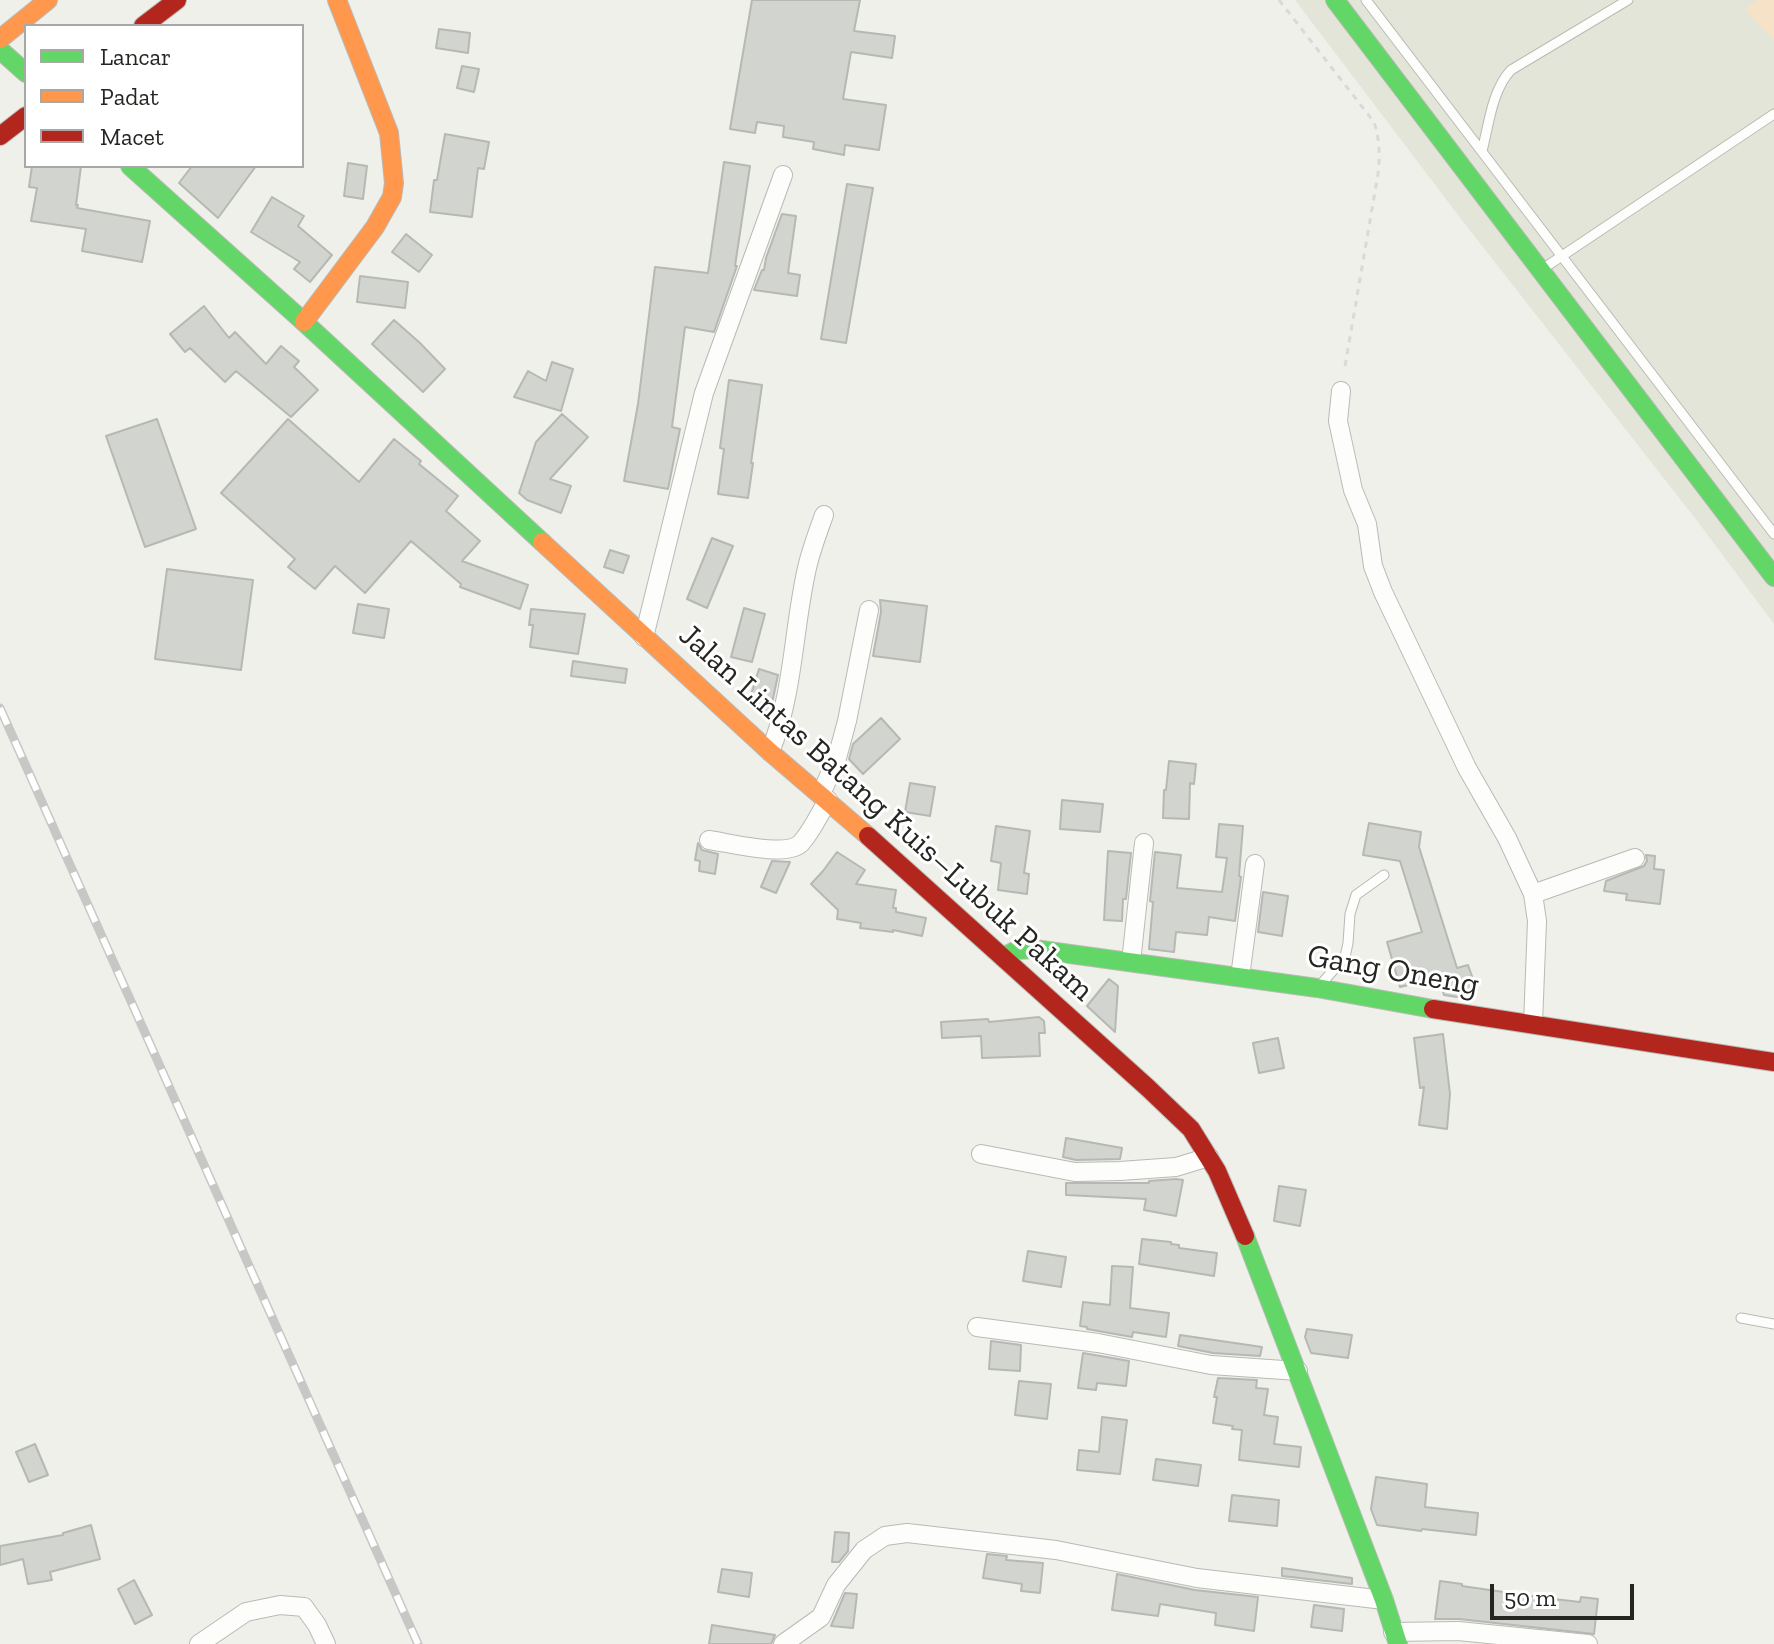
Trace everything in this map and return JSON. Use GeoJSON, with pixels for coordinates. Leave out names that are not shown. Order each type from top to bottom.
{"type":"FeatureCollection","features":[{"type":"Feature","properties":{"kind":"main road"},"geometry":{"type":"LineString","coordinates":[[0,39],[48,0]]}},
{"type":"Feature","properties":{"kind":"main road"},"geometry":{"type":"LineString","coordinates":[[146,24],[177,0]]}},
{"type":"Feature","properties":{"kind":"main road"},"geometry":{"type":"LineString","coordinates":[[304,322],[375,227],[392,197],[394,183],[389,133],[337,0]]}},
{"type":"Feature","properties":{"kind":"main road"},"geometry":{"type":"LineString","coordinates":[[1339,2],[1540,270],[1764,556],[1774,577]]}},
{"type":"Feature","properties":{"kind":"main road"},"geometry":{"type":"LineString","coordinates":[[0,50],[24,71]]}},
{"type":"Feature","properties":{"kind":"main road"},"geometry":{"type":"LineString","coordinates":[[0,136],[24,118]]}},
{"type":"Feature","properties":{"kind":"main road","name":"Jalan Lintas Batang Kuis–Lubuk Pakam"},"geometry":{"type":"LineString","coordinates":[[132,168],[304,322],[770,752],[1003,957],[1191,1129],[1217,1171],[1245,1235],[1384,1600],[1395,1638]]}},
{"type":"Feature","properties":{"kind":"main road","name":"Gang Oneng"},"geometry":{"type":"LineString","coordinates":[[1003,957],[1017,950],[1034,949],[1131,962],[1317,988],[1437,1010],[1774,1062]]}},
{"type":"Feature","properties":{"kind":"street"},"geometry":{"type":"LineString","coordinates":[[644,637],[704,393],[783,175]]}},
{"type":"Feature","properties":{"kind":"street"},"geometry":{"type":"LineString","coordinates":[[1341,391],[1338,421],[1353,490],[1367,524],[1373,566],[1467,768],[1507,838],[1533,894],[1537,921],[1533,1024]]}},
{"type":"Feature","properties":{"kind":"street"},"geometry":{"type":"LineString","coordinates":[[770,752],[779,731],[791,673],[807,568],[824,515]]}},
{"type":"Feature","properties":{"kind":"street"},"geometry":{"type":"LineString","coordinates":[[709,840],[778,850],[793,849],[803,842],[824,797],[837,758],[869,610]]}},
{"type":"Feature","properties":{"kind":"street"},"geometry":{"type":"LineString","coordinates":[[1131,962],[1144,843]]}},
{"type":"Feature","properties":{"kind":"street"},"geometry":{"type":"LineString","coordinates":[[1533,894],[1635,858]]}},
{"type":"Feature","properties":{"kind":"street"},"geometry":{"type":"LineString","coordinates":[[1240,977],[1255,864]]}},
{"type":"Feature","properties":{"kind":"street"},"geometry":{"type":"LineString","coordinates":[[981,1154],[1075,1172],[1176,1167],[1209,1157]]}},
{"type":"Feature","properties":{"kind":"street"},"geometry":{"type":"LineString","coordinates":[[977,1327],[1098,1343],[1211,1365],[1298,1371]]}},
{"type":"Feature","properties":{"kind":"street"},"geometry":{"type":"LineString","coordinates":[[783,1644],[821,1617],[836,1585],[864,1550],[885,1536],[907,1533],[1056,1550],[1197,1578],[1384,1600]]}},
{"type":"Feature","properties":{"kind":"street"},"geometry":{"type":"LineString","coordinates":[[199,1644],[246,1612],[280,1605],[304,1607],[326,1644]]}},
{"type":"Feature","properties":{"kind":"street"},"geometry":{"type":"LineString","coordinates":[[1395,1638],[1458,1631],[1588,1644]]}},
{"type":"Feature","properties":{"kind":"lane"},"geometry":{"type":"LineString","coordinates":[[1366,0],[1774,534]]}},
{"type":"Feature","properties":{"kind":"lane"},"geometry":{"type":"LineString","coordinates":[[1482,151],[1498,91],[1511,70],[1628,0]]}},
{"type":"Feature","properties":{"kind":"lane"},"geometry":{"type":"LineString","coordinates":[[1540,270],[1774,114]]}},
{"type":"Feature","properties":{"kind":"lane"},"geometry":{"type":"LineString","coordinates":[[1317,988],[1345,957],[1350,914],[1356,895],[1384,875]]}},
{"type":"Feature","properties":{"kind":"lane"},"geometry":{"type":"LineString","coordinates":[[1741,1318],[1774,1324]]}},
{"type":"Feature","properties":{"kind":"path"},"geometry":{"type":"LineString","coordinates":[[1279,0],[1374,122],[1381,153],[1341,391]]}},
{"type":"Feature","properties":{"kind":"shaded area"},"geometry":{"type":"Polygon","coordinates":[[[1295,0],[1774,0],[1774,624],[1698,522],[1295,0]]]}},
{"type":"Feature","properties":{"kind":"shaded area"},"geometry":{"type":"Polygon","coordinates":[[[1756,0],[1774,0],[1774,40],[1745,10],[1756,0]]]}},
{"type":"Feature","properties":{"kind":"building"},"geometry":{"type":"Polygon","coordinates":[[[752,0],[860,0],[854,31],[895,36],[892,58],[851,52],[843,99],[886,105],[879,150],[845,145],[844,155],[813,149],[814,142],[783,137],[784,126],[757,122],[755,133],[730,129],[752,0]]]}},
{"type":"Feature","properties":{"kind":"building"},"geometry":{"type":"Polygon","coordinates":[[[439,29],[470,33],[468,53],[436,48],[439,29]]]}},
{"type":"Feature","properties":{"kind":"building"},"geometry":{"type":"Polygon","coordinates":[[[462,66],[479,69],[474,92],[457,88],[462,66]]]}},
{"type":"Feature","properties":{"kind":"building"},"geometry":{"type":"Polygon","coordinates":[[[445,134],[489,142],[484,169],[478,168],[472,217],[430,212],[445,134]]]}},
{"type":"Feature","properties":{"kind":"building"},"geometry":{"type":"Polygon","coordinates":[[[724,162],[750,166],[737,266],[714,332],[685,327],[672,427],[680,429],[668,489],[624,481],[638,404],[655,267],[708,273],[724,162]]]}},
{"type":"Feature","properties":{"kind":"building"},"geometry":{"type":"Polygon","coordinates":[[[348,163],[367,166],[363,199],[344,196],[348,163]]]}},
{"type":"Feature","properties":{"kind":"building"},"geometry":{"type":"Polygon","coordinates":[[[32,168],[81,168],[77,208],[150,221],[142,262],[82,251],[86,229],[31,221],[37,188],[29,187],[32,168]]]}},
{"type":"Feature","properties":{"kind":"building"},"geometry":{"type":"Polygon","coordinates":[[[190,168],[255,168],[218,218],[179,183],[190,168]]]}},
{"type":"Feature","properties":{"kind":"building"},"geometry":{"type":"Polygon","coordinates":[[[847,184],[873,188],[846,343],[821,339],[847,184]]]}},
{"type":"Feature","properties":{"kind":"building"},"geometry":{"type":"Polygon","coordinates":[[[272,197],[304,216],[298,226],[332,255],[310,282],[294,269],[300,262],[251,232],[272,197]]]}},
{"type":"Feature","properties":{"kind":"building"},"geometry":{"type":"Polygon","coordinates":[[[782,214],[796,216],[788,273],[800,275],[797,296],[754,290],[764,270],[782,214]]]}},
{"type":"Feature","properties":{"kind":"building"},"geometry":{"type":"Polygon","coordinates":[[[406,234],[432,255],[419,272],[392,252],[406,234]]]}},
{"type":"Feature","properties":{"kind":"building"},"geometry":{"type":"Polygon","coordinates":[[[360,276],[408,282],[405,308],[357,302],[360,276]]]}},
{"type":"Feature","properties":{"kind":"building"},"geometry":{"type":"Polygon","coordinates":[[[204,306],[229,338],[235,332],[266,364],[281,346],[299,361],[294,367],[318,390],[291,417],[236,371],[225,382],[190,348],[185,352],[170,334],[204,306]]]}},
{"type":"Feature","properties":{"kind":"building"},"geometry":{"type":"Polygon","coordinates":[[[394,320],[445,369],[423,392],[372,344],[394,320]]]}},
{"type":"Feature","properties":{"kind":"building"},"geometry":{"type":"Polygon","coordinates":[[[552,362],[573,369],[561,411],[514,397],[528,371],[546,381],[552,362]]]}},
{"type":"Feature","properties":{"kind":"building"},"geometry":{"type":"Polygon","coordinates":[[[729,380],[762,385],[748,498],[718,494],[724,449],[720,448],[729,380]]]}},
{"type":"Feature","properties":{"kind":"building"},"geometry":{"type":"Polygon","coordinates":[[[562,414],[588,437],[550,479],[571,486],[561,513],[527,500],[519,493],[536,442],[562,414]]]}},
{"type":"Feature","properties":{"kind":"building"},"geometry":{"type":"Polygon","coordinates":[[[157,419],[196,529],[145,547],[106,436],[157,419]]]}},
{"type":"Feature","properties":{"kind":"building"},"geometry":{"type":"Polygon","coordinates":[[[288,419],[359,482],[394,439],[421,461],[419,464],[458,496],[446,511],[480,541],[462,561],[528,585],[520,609],[460,587],[461,584],[411,541],[365,593],[335,566],[315,589],[288,567],[295,559],[221,493],[288,419]]]}},
{"type":"Feature","properties":{"kind":"building"},"geometry":{"type":"Polygon","coordinates":[[[712,538],[733,546],[707,608],[687,599],[712,538]]]}},
{"type":"Feature","properties":{"kind":"building"},"geometry":{"type":"Polygon","coordinates":[[[610,550],[629,556],[623,573],[604,567],[610,550]]]}},
{"type":"Feature","properties":{"kind":"building"},"geometry":{"type":"Polygon","coordinates":[[[167,569],[253,580],[241,670],[155,659],[167,569]]]}},
{"type":"Feature","properties":{"kind":"building"},"geometry":{"type":"Polygon","coordinates":[[[880,600],[927,606],[920,662],[873,656],[881,612],[880,600]]]}},
{"type":"Feature","properties":{"kind":"building"},"geometry":{"type":"Polygon","coordinates":[[[358,604],[389,609],[384,638],[353,633],[358,604]]]}},
{"type":"Feature","properties":{"kind":"building"},"geometry":{"type":"Polygon","coordinates":[[[744,608],[765,614],[752,662],[731,657],[744,608]]]}},
{"type":"Feature","properties":{"kind":"building"},"geometry":{"type":"Polygon","coordinates":[[[531,609],[585,614],[578,654],[530,647],[533,625],[529,625],[531,609]]]}},
{"type":"Feature","properties":{"kind":"building"},"geometry":{"type":"Polygon","coordinates":[[[573,661],[627,669],[625,683],[571,676],[573,661]]]}},
{"type":"Feature","properties":{"kind":"building"},"geometry":{"type":"Polygon","coordinates":[[[759,669],[778,675],[770,713],[748,704],[759,669]]]}},
{"type":"Feature","properties":{"kind":"building"},"geometry":{"type":"Polygon","coordinates":[[[881,718],[900,739],[863,774],[849,759],[853,744],[881,718]]]}},
{"type":"Feature","properties":{"kind":"building"},"geometry":{"type":"Polygon","coordinates":[[[1169,761],[1196,764],[1194,784],[1190,783],[1189,819],[1163,818],[1169,761]]]}},
{"type":"Feature","properties":{"kind":"building"},"geometry":{"type":"Polygon","coordinates":[[[910,783],[935,787],[930,816],[905,812],[910,783]]]}},
{"type":"Feature","properties":{"kind":"building"},"geometry":{"type":"Polygon","coordinates":[[[1062,800],[1103,804],[1100,832],[1060,829],[1062,800]]]}},
{"type":"Feature","properties":{"kind":"building"},"geometry":{"type":"Polygon","coordinates":[[[1369,823],[1421,832],[1419,847],[1457,968],[1468,965],[1477,990],[1457,997],[1444,995],[1438,978],[1400,987],[1387,942],[1422,932],[1400,861],[1363,855],[1369,823]]]}},
{"type":"Feature","properties":{"kind":"building"},"geometry":{"type":"Polygon","coordinates":[[[1219,824],[1243,826],[1235,921],[1209,917],[1207,935],[1176,932],[1174,952],[1149,949],[1155,852],[1181,855],[1177,888],[1222,892],[1227,858],[1216,857],[1219,824]]]}},
{"type":"Feature","properties":{"kind":"building"},"geometry":{"type":"Polygon","coordinates":[[[996,826],[1030,831],[1024,873],[1029,874],[1027,894],[998,890],[1001,863],[991,861],[996,826]]]}},
{"type":"Feature","properties":{"kind":"building"},"geometry":{"type":"Polygon","coordinates":[[[698,843],[702,850],[718,854],[715,874],[699,871],[700,861],[695,860],[698,843]]]}},
{"type":"Feature","properties":{"kind":"building"},"geometry":{"type":"Polygon","coordinates":[[[1108,851],[1131,853],[1122,921],[1104,920],[1108,851]]]}},
{"type":"Feature","properties":{"kind":"building"},"geometry":{"type":"Polygon","coordinates":[[[837,852],[865,870],[856,884],[896,890],[893,908],[896,912],[926,918],[922,936],[860,928],[861,923],[837,919],[838,910],[811,884],[837,852]]]}},
{"type":"Feature","properties":{"kind":"building"},"geometry":{"type":"Polygon","coordinates":[[[1646,855],[1655,856],[1654,869],[1664,870],[1660,904],[1626,900],[1627,894],[1604,891],[1606,881],[1644,866],[1646,855]]]}},
{"type":"Feature","properties":{"kind":"building"},"geometry":{"type":"Polygon","coordinates":[[[772,861],[790,862],[776,893],[761,887],[772,861]]]}},
{"type":"Feature","properties":{"kind":"building"},"geometry":{"type":"Polygon","coordinates":[[[1263,892],[1288,896],[1282,936],[1258,932],[1263,892]]]}},
{"type":"Feature","properties":{"kind":"building"},"geometry":{"type":"Polygon","coordinates":[[[1109,979],[1118,986],[1115,1032],[1087,1006],[1109,979]]]}},
{"type":"Feature","properties":{"kind":"building"},"geometry":{"type":"Polygon","coordinates":[[[1039,1017],[1044,1021],[1045,1033],[1039,1033],[1040,1056],[982,1058],[981,1036],[942,1038],[941,1022],[988,1019],[989,1022],[1039,1017]]]}},
{"type":"Feature","properties":{"kind":"building"},"geometry":{"type":"Polygon","coordinates":[[[1443,1034],[1450,1094],[1447,1129],[1419,1125],[1424,1087],[1420,1088],[1414,1038],[1443,1034]]]}},
{"type":"Feature","properties":{"kind":"building"},"geometry":{"type":"Polygon","coordinates":[[[1278,1038],[1284,1068],[1259,1073],[1253,1043],[1278,1038]]]}},
{"type":"Feature","properties":{"kind":"building"},"geometry":{"type":"Polygon","coordinates":[[[1066,1138],[1122,1148],[1120,1159],[1076,1160],[1063,1157],[1066,1138]]]}},
{"type":"Feature","properties":{"kind":"building"},"geometry":{"type":"Polygon","coordinates":[[[1183,1180],[1176,1216],[1144,1210],[1146,1199],[1066,1195],[1066,1183],[1149,1183],[1183,1180]]]}},
{"type":"Feature","properties":{"kind":"building"},"geometry":{"type":"Polygon","coordinates":[[[1279,1186],[1306,1190],[1300,1226],[1274,1221],[1279,1186]]]}},
{"type":"Feature","properties":{"kind":"building"},"geometry":{"type":"Polygon","coordinates":[[[1142,1239],[1217,1253],[1214,1276],[1139,1264],[1142,1239]]]}},
{"type":"Feature","properties":{"kind":"building"},"geometry":{"type":"Polygon","coordinates":[[[1028,1251],[1066,1257],[1061,1287],[1023,1281],[1028,1251]]]}},
{"type":"Feature","properties":{"kind":"building"},"geometry":{"type":"Polygon","coordinates":[[[1112,1266],[1133,1267],[1130,1308],[1169,1313],[1166,1337],[1133,1332],[1132,1337],[1080,1326],[1083,1302],[1110,1305],[1112,1266]]]}},
{"type":"Feature","properties":{"kind":"building"},"geometry":{"type":"Polygon","coordinates":[[[1307,1329],[1352,1335],[1348,1358],[1311,1353],[1305,1337],[1307,1329]]]}},
{"type":"Feature","properties":{"kind":"building"},"geometry":{"type":"Polygon","coordinates":[[[1180,1335],[1262,1347],[1260,1356],[1213,1353],[1178,1346],[1180,1335]]]}},
{"type":"Feature","properties":{"kind":"building"},"geometry":{"type":"Polygon","coordinates":[[[991,1341],[1021,1345],[1020,1371],[989,1369],[991,1341]]]}},
{"type":"Feature","properties":{"kind":"building"},"geometry":{"type":"Polygon","coordinates":[[[1083,1353],[1129,1361],[1126,1386],[1097,1383],[1096,1390],[1078,1388],[1083,1353]]]}},
{"type":"Feature","properties":{"kind":"building"},"geometry":{"type":"Polygon","coordinates":[[[1218,1378],[1257,1380],[1256,1388],[1268,1389],[1264,1415],[1278,1417],[1274,1444],[1301,1447],[1299,1467],[1239,1460],[1242,1430],[1213,1423],[1218,1378]]]}},
{"type":"Feature","properties":{"kind":"building"},"geometry":{"type":"Polygon","coordinates":[[[1019,1381],[1051,1384],[1047,1419],[1015,1415],[1019,1381]]]}},
{"type":"Feature","properties":{"kind":"building"},"geometry":{"type":"Polygon","coordinates":[[[1102,1417],[1127,1420],[1120,1474],[1077,1470],[1079,1450],[1099,1452],[1102,1417]]]}},
{"type":"Feature","properties":{"kind":"building"},"geometry":{"type":"Polygon","coordinates":[[[35,1444],[48,1475],[29,1482],[16,1452],[35,1444]]]}},
{"type":"Feature","properties":{"kind":"building"},"geometry":{"type":"Polygon","coordinates":[[[1156,1459],[1201,1465],[1198,1486],[1153,1480],[1156,1459]]]}},
{"type":"Feature","properties":{"kind":"building"},"geometry":{"type":"Polygon","coordinates":[[[1376,1477],[1427,1484],[1425,1507],[1478,1513],[1476,1535],[1377,1525],[1371,1509],[1376,1477]]]}},
{"type":"Feature","properties":{"kind":"building"},"geometry":{"type":"Polygon","coordinates":[[[1232,1495],[1279,1500],[1277,1526],[1229,1521],[1232,1495]]]}},
{"type":"Feature","properties":{"kind":"building"},"geometry":{"type":"Polygon","coordinates":[[[91,1525],[100,1559],[50,1572],[52,1580],[28,1584],[23,1559],[0,1565],[0,1546],[63,1535],[91,1525]]]}},
{"type":"Feature","properties":{"kind":"building"},"geometry":{"type":"Polygon","coordinates":[[[835,1532],[849,1533],[848,1551],[839,1562],[832,1562],[835,1532]]]}},
{"type":"Feature","properties":{"kind":"building"},"geometry":{"type":"Polygon","coordinates":[[[987,1554],[1007,1556],[1006,1560],[1043,1563],[1040,1593],[1021,1591],[1022,1584],[983,1578],[987,1554]]]}},
{"type":"Feature","properties":{"kind":"building"},"geometry":{"type":"Polygon","coordinates":[[[1282,1568],[1352,1578],[1352,1584],[1282,1576],[1282,1568]]]}},
{"type":"Feature","properties":{"kind":"building"},"geometry":{"type":"Polygon","coordinates":[[[722,1569],[752,1573],[749,1597],[718,1592],[722,1569]]]}},
{"type":"Feature","properties":{"kind":"building"},"geometry":{"type":"Polygon","coordinates":[[[1117,1574],[1195,1590],[1258,1597],[1254,1631],[1215,1625],[1216,1613],[1160,1604],[1158,1616],[1112,1610],[1117,1574]]]}},
{"type":"Feature","properties":{"kind":"building"},"geometry":{"type":"Polygon","coordinates":[[[134,1580],[152,1615],[135,1624],[118,1589],[134,1580]]]}},
{"type":"Feature","properties":{"kind":"building"},"geometry":{"type":"Polygon","coordinates":[[[1440,1581],[1580,1602],[1581,1597],[1598,1599],[1594,1634],[1435,1619],[1440,1581]]]}},
{"type":"Feature","properties":{"kind":"building"},"geometry":{"type":"Polygon","coordinates":[[[845,1593],[857,1594],[853,1628],[831,1626],[845,1593]]]}},
{"type":"Feature","properties":{"kind":"building"},"geometry":{"type":"Polygon","coordinates":[[[1314,1605],[1344,1609],[1342,1631],[1311,1627],[1314,1605]]]}},
{"type":"Feature","properties":{"kind":"building"},"geometry":{"type":"Polygon","coordinates":[[[712,1625],[775,1635],[771,1644],[709,1644],[712,1625]]]}},
{"type":"Feature","properties":{"kind":"railway"},"geometry":{"type":"LineString","coordinates":[[0,708],[418,1644]]}},
{"type":"Feature","properties":{"kind":"traffic: fast"},"geometry":{"type":"LineString","coordinates":[[1335,0],[1774,577]]}},
{"type":"Feature","properties":{"kind":"traffic: fast"},"geometry":{"type":"LineString","coordinates":[[0,50],[24,71]]}},
{"type":"Feature","properties":{"kind":"traffic: fast"},"geometry":{"type":"LineString","coordinates":[[132,168],[542,542]]}},
{"type":"Feature","properties":{"kind":"traffic: fast"},"geometry":{"type":"LineString","coordinates":[[1003,957],[1017,950],[1034,949],[1317,988],[1433,1009]]}},
{"type":"Feature","properties":{"kind":"traffic: fast"},"geometry":{"type":"LineString","coordinates":[[1245,1236],[1398,1644]]}},
{"type":"Feature","properties":{"kind":"traffic: slow"},"geometry":{"type":"LineString","coordinates":[[0,39],[48,0]]}},
{"type":"Feature","properties":{"kind":"traffic: slow"},"geometry":{"type":"LineString","coordinates":[[304,322],[375,227],[392,197],[394,183],[389,133],[337,0]]}},
{"type":"Feature","properties":{"kind":"traffic: slow"},"geometry":{"type":"LineString","coordinates":[[542,542],[770,752],[868,836]]}},
{"type":"Feature","properties":{"kind":"traffic: jam"},"geometry":{"type":"LineString","coordinates":[[146,24],[177,0]]}},
{"type":"Feature","properties":{"kind":"traffic: jam"},"geometry":{"type":"LineString","coordinates":[[0,136],[24,118]]}},
{"type":"Feature","properties":{"kind":"traffic: jam"},"geometry":{"type":"LineString","coordinates":[[868,836],[1191,1129],[1217,1171],[1245,1236]]}},
{"type":"Feature","properties":{"kind":"traffic: jam"},"geometry":{"type":"LineString","coordinates":[[1433,1009],[1774,1062]]}}]}
